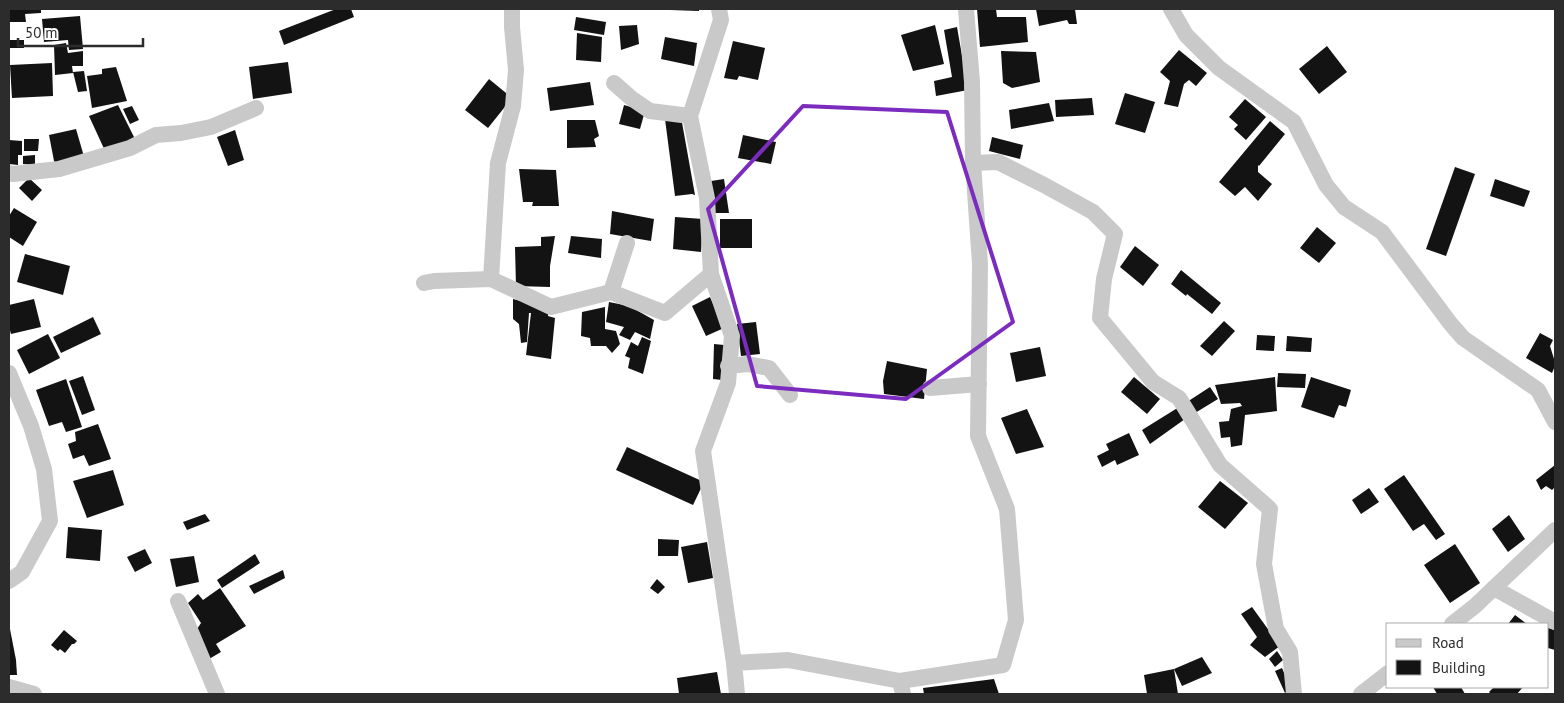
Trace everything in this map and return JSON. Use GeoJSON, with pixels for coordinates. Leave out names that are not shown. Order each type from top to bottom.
{"type":"FeatureCollection","features":[{"type":"Feature","properties":{"kind":"street"},"geometry":{"type":"LineString","coordinates":[[491,279],[498,162],[513,106],[516,70],[512,9]]}},
{"type":"Feature","properties":{"kind":"street"},"geometry":{"type":"LineString","coordinates":[[719,9],[722,20],[690,116],[707,198],[711,274],[732,336],[728,383],[703,451],[737,694]]}},
{"type":"Feature","properties":{"kind":"street"},"geometry":{"type":"LineString","coordinates":[[734,663],[788,660],[901,688],[1003,665],[1016,620],[1007,509],[978,436],[980,264],[973,162],[972,82],[966,9],[952,9]]}},
{"type":"Feature","properties":{"kind":"street"},"geometry":{"type":"LineString","coordinates":[[1171,9],[1186,35],[1219,68],[1294,122],[1326,185],[1344,207],[1382,232],[1463,338],[1538,390],[1555,422]]}},
{"type":"Feature","properties":{"kind":"street"},"geometry":{"type":"LineString","coordinates":[[614,83],[630,98],[650,111],[690,116]]}},
{"type":"Feature","properties":{"kind":"street"},"geometry":{"type":"LineString","coordinates":[[9,173],[59,169],[130,148],[156,135],[211,127],[256,108]]}},
{"type":"Feature","properties":{"kind":"street"},"geometry":{"type":"LineString","coordinates":[[973,162],[998,162],[1044,185],[1093,212],[1115,234],[1104,279],[1100,318],[1153,382],[1178,398],[1220,465],[1270,509],[1264,564],[1276,629],[1290,652],[1294,694]]}},
{"type":"Feature","properties":{"kind":"street"},"geometry":{"type":"LineString","coordinates":[[611,292],[627,243]]}},
{"type":"Feature","properties":{"kind":"street"},"geometry":{"type":"LineString","coordinates":[[424,283],[491,279],[552,307],[611,292],[665,313],[711,274]]}},
{"type":"Feature","properties":{"kind":"street"},"geometry":{"type":"LineString","coordinates":[[728,366],[747,364],[770,368],[790,395]]}},
{"type":"Feature","properties":{"kind":"street"},"geometry":{"type":"LineString","coordinates":[[9,374],[31,426],[44,469],[50,521],[22,572],[9,581]]}},
{"type":"Feature","properties":{"kind":"street"},"geometry":{"type":"LineString","coordinates":[[930,388],[979,384]]}},
{"type":"Feature","properties":{"kind":"street"},"geometry":{"type":"LineString","coordinates":[[1453,623],[1475,606],[1555,530]]}},
{"type":"Feature","properties":{"kind":"street"},"geometry":{"type":"LineString","coordinates":[[1494,588],[1555,622]]}},
{"type":"Feature","properties":{"kind":"street"},"geometry":{"type":"LineString","coordinates":[[178,601],[217,694]]}},
{"type":"Feature","properties":{"kind":"street"},"geometry":{"type":"LineString","coordinates":[[1361,694],[1386,675]]}},
{"type":"Feature","properties":{"kind":"street"},"geometry":{"type":"LineString","coordinates":[[9,687],[34,694]]}},
{"type":"Feature","properties":{"kind":"highlighted area"},"geometry":{"type":"Polygon","coordinates":[[[803,106],[947,112],[1013,322],[906,399],[757,386],[708,209],[803,106]]]}},
{"type":"Feature","properties":{"kind":"building"},"geometry":{"type":"Polygon","coordinates":[[[9,9],[41,9],[41,13],[25,14],[26,22],[9,22],[9,9]]]}},
{"type":"Feature","properties":{"kind":"building"},"geometry":{"type":"Polygon","coordinates":[[[336,9],[351,9],[354,17],[284,45],[279,31],[336,9]]]}},
{"type":"Feature","properties":{"kind":"building"},"geometry":{"type":"Polygon","coordinates":[[[699,9],[699,11],[670,10],[699,9]]]}},
{"type":"Feature","properties":{"kind":"building"},"geometry":{"type":"Polygon","coordinates":[[[977,9],[996,9],[997,17],[1026,17],[1028,42],[980,47],[977,9]]]}},
{"type":"Feature","properties":{"kind":"building"},"geometry":{"type":"Polygon","coordinates":[[[1036,9],[1075,9],[1077,24],[1069,24],[1067,20],[1039,26],[1036,9]]]}},
{"type":"Feature","properties":{"kind":"building"},"geometry":{"type":"Polygon","coordinates":[[[80,16],[83,49],[69,50],[68,40],[44,42],[42,19],[80,16]]]}},
{"type":"Feature","properties":{"kind":"building"},"geometry":{"type":"Polygon","coordinates":[[[576,17],[606,22],[604,35],[574,30],[576,17]]]}},
{"type":"Feature","properties":{"kind":"building"},"geometry":{"type":"Polygon","coordinates":[[[637,25],[639,44],[621,50],[619,26],[637,25]]]}},
{"type":"Feature","properties":{"kind":"building"},"geometry":{"type":"Polygon","coordinates":[[[935,25],[944,64],[913,71],[901,35],[935,25]]]}},
{"type":"Feature","properties":{"kind":"building"},"geometry":{"type":"Polygon","coordinates":[[[957,27],[968,90],[936,96],[934,81],[952,77],[944,30],[957,27]]]}},
{"type":"Feature","properties":{"kind":"building"},"geometry":{"type":"Polygon","coordinates":[[[577,33],[602,37],[601,62],[576,60],[577,33]]]}},
{"type":"Feature","properties":{"kind":"building"},"geometry":{"type":"Polygon","coordinates":[[[665,37],[697,43],[694,66],[661,59],[665,37]]]}},
{"type":"Feature","properties":{"kind":"building"},"geometry":{"type":"Polygon","coordinates":[[[9,40],[24,40],[24,48],[9,48],[9,40]]]}},
{"type":"Feature","properties":{"kind":"building"},"geometry":{"type":"Polygon","coordinates":[[[733,41],[765,48],[758,80],[739,76],[737,80],[724,78],[733,41]]]}},
{"type":"Feature","properties":{"kind":"building"},"geometry":{"type":"Polygon","coordinates":[[[66,43],[68,53],[83,51],[83,66],[72,66],[73,73],[55,75],[54,45],[66,43]]]}},
{"type":"Feature","properties":{"kind":"building"},"geometry":{"type":"Polygon","coordinates":[[[1327,46],[1347,72],[1319,94],[1299,69],[1327,46]]]}},
{"type":"Feature","properties":{"kind":"building"},"geometry":{"type":"Polygon","coordinates":[[[1179,50],[1207,73],[1196,86],[1189,80],[1184,84],[1178,107],[1164,104],[1170,81],[1160,72],[1179,50]]]}},
{"type":"Feature","properties":{"kind":"building"},"geometry":{"type":"Polygon","coordinates":[[[1001,51],[1036,52],[1040,82],[1012,88],[1003,83],[1001,51]]]}},
{"type":"Feature","properties":{"kind":"building"},"geometry":{"type":"Polygon","coordinates":[[[288,62],[292,93],[253,99],[249,67],[288,62]]]}},
{"type":"Feature","properties":{"kind":"building"},"geometry":{"type":"Polygon","coordinates":[[[52,63],[53,96],[12,98],[10,65],[52,63]]]}},
{"type":"Feature","properties":{"kind":"building"},"geometry":{"type":"Polygon","coordinates":[[[116,67],[127,101],[92,108],[87,76],[102,74],[102,69],[116,67]]]}},
{"type":"Feature","properties":{"kind":"building"},"geometry":{"type":"Polygon","coordinates":[[[84,71],[87,91],[78,92],[73,72],[84,71]]]}},
{"type":"Feature","properties":{"kind":"building"},"geometry":{"type":"Polygon","coordinates":[[[489,79],[512,98],[488,128],[465,110],[489,79]]]}},
{"type":"Feature","properties":{"kind":"building"},"geometry":{"type":"Polygon","coordinates":[[[590,82],[594,105],[550,111],[547,88],[590,82]]]}},
{"type":"Feature","properties":{"kind":"building"},"geometry":{"type":"Polygon","coordinates":[[[1125,93],[1155,102],[1145,133],[1115,124],[1125,93]]]}},
{"type":"Feature","properties":{"kind":"building"},"geometry":{"type":"Polygon","coordinates":[[[1092,98],[1094,115],[1056,117],[1055,100],[1092,98]]]}},
{"type":"Feature","properties":{"kind":"building"},"geometry":{"type":"Polygon","coordinates":[[[1245,99],[1266,117],[1246,140],[1234,129],[1238,125],[1229,117],[1245,99]]]}},
{"type":"Feature","properties":{"kind":"building"},"geometry":{"type":"Polygon","coordinates":[[[1049,103],[1054,121],[1011,129],[1009,110],[1049,103]]]}},
{"type":"Feature","properties":{"kind":"building"},"geometry":{"type":"Polygon","coordinates":[[[118,105],[136,141],[106,153],[89,116],[118,105]]]}},
{"type":"Feature","properties":{"kind":"building"},"geometry":{"type":"Polygon","coordinates":[[[624,105],[645,111],[640,129],[619,124],[624,105]]]}},
{"type":"Feature","properties":{"kind":"building"},"geometry":{"type":"Polygon","coordinates":[[[132,106],[139,120],[130,124],[123,109],[132,106]]]}},
{"type":"Feature","properties":{"kind":"building"},"geometry":{"type":"Polygon","coordinates":[[[681,117],[695,195],[675,196],[665,119],[681,117]]]}},
{"type":"Feature","properties":{"kind":"building"},"geometry":{"type":"Polygon","coordinates":[[[567,120],[595,120],[599,136],[594,139],[596,147],[567,148],[567,120]]]}},
{"type":"Feature","properties":{"kind":"building"},"geometry":{"type":"Polygon","coordinates":[[[1270,121],[1285,134],[1258,165],[1258,172],[1272,184],[1258,201],[1245,187],[1235,196],[1219,182],[1270,121]]]}},
{"type":"Feature","properties":{"kind":"building"},"geometry":{"type":"Polygon","coordinates":[[[76,129],[85,160],[55,166],[49,135],[76,129]]]}},
{"type":"Feature","properties":{"kind":"building"},"geometry":{"type":"Polygon","coordinates":[[[235,130],[244,160],[228,166],[217,137],[235,130]]]}},
{"type":"Feature","properties":{"kind":"building"},"geometry":{"type":"Polygon","coordinates":[[[743,135],[776,142],[771,164],[738,158],[743,135]]]}},
{"type":"Feature","properties":{"kind":"building"},"geometry":{"type":"Polygon","coordinates":[[[992,137],[1023,145],[1020,159],[989,151],[992,137]]]}},
{"type":"Feature","properties":{"kind":"building"},"geometry":{"type":"Polygon","coordinates":[[[24,139],[39,139],[38,151],[24,151],[24,139]]]}},
{"type":"Feature","properties":{"kind":"building"},"geometry":{"type":"Polygon","coordinates":[[[9,140],[22,141],[22,155],[18,155],[18,165],[9,164],[9,140]]]}},
{"type":"Feature","properties":{"kind":"building"},"geometry":{"type":"Polygon","coordinates":[[[35,155],[35,165],[23,164],[23,156],[35,155]]]}},
{"type":"Feature","properties":{"kind":"building"},"geometry":{"type":"Polygon","coordinates":[[[1455,167],[1475,174],[1446,256],[1426,249],[1455,167]]]}},
{"type":"Feature","properties":{"kind":"building"},"geometry":{"type":"Polygon","coordinates":[[[519,169],[556,170],[559,206],[532,206],[533,202],[523,202],[519,169]]]}},
{"type":"Feature","properties":{"kind":"building"},"geometry":{"type":"Polygon","coordinates":[[[29,178],[42,190],[32,201],[19,188],[29,178]]]}},
{"type":"Feature","properties":{"kind":"building"},"geometry":{"type":"Polygon","coordinates":[[[724,179],[729,213],[715,213],[711,181],[724,179]]]}},
{"type":"Feature","properties":{"kind":"building"},"geometry":{"type":"Polygon","coordinates":[[[1495,179],[1530,191],[1524,207],[1490,196],[1495,179]]]}},
{"type":"Feature","properties":{"kind":"building"},"geometry":{"type":"Polygon","coordinates":[[[14,208],[37,222],[23,246],[9,237],[9,216],[14,208]]]}},
{"type":"Feature","properties":{"kind":"building"},"geometry":{"type":"Polygon","coordinates":[[[612,211],[654,219],[651,241],[610,234],[612,211]]]}},
{"type":"Feature","properties":{"kind":"building"},"geometry":{"type":"Polygon","coordinates":[[[675,217],[703,219],[701,252],[673,249],[675,217]]]}},
{"type":"Feature","properties":{"kind":"building"},"geometry":{"type":"Polygon","coordinates":[[[720,219],[752,219],[752,248],[720,248],[720,219]]]}},
{"type":"Feature","properties":{"kind":"building"},"geometry":{"type":"Polygon","coordinates":[[[1317,227],[1336,243],[1319,263],[1300,248],[1317,227]]]}},
{"type":"Feature","properties":{"kind":"building"},"geometry":{"type":"Polygon","coordinates":[[[555,236],[550,266],[550,287],[516,286],[515,247],[541,246],[541,237],[555,236]]]}},
{"type":"Feature","properties":{"kind":"building"},"geometry":{"type":"Polygon","coordinates":[[[571,236],[602,239],[601,258],[568,253],[571,236]]]}},
{"type":"Feature","properties":{"kind":"building"},"geometry":{"type":"Polygon","coordinates":[[[1135,246],[1159,265],[1143,286],[1120,267],[1135,246]]]}},
{"type":"Feature","properties":{"kind":"building"},"geometry":{"type":"Polygon","coordinates":[[[25,254],[70,266],[63,295],[17,282],[25,254]]]}},
{"type":"Feature","properties":{"kind":"building"},"geometry":{"type":"Polygon","coordinates":[[[1181,270],[1221,303],[1212,314],[1171,284],[1181,270]]]}},
{"type":"Feature","properties":{"kind":"building"},"geometry":{"type":"Polygon","coordinates":[[[710,297],[724,328],[706,336],[692,306],[710,297]]]}},
{"type":"Feature","properties":{"kind":"building"},"geometry":{"type":"Polygon","coordinates":[[[34,299],[41,327],[11,334],[9,327],[9,305],[34,299]]]}},
{"type":"Feature","properties":{"kind":"building"},"geometry":{"type":"Polygon","coordinates":[[[513,299],[549,308],[548,316],[555,318],[551,359],[526,355],[531,313],[529,313],[527,342],[521,343],[519,324],[513,319],[513,299]]]}},
{"type":"Feature","properties":{"kind":"building"},"geometry":{"type":"Polygon","coordinates":[[[609,302],[629,306],[654,320],[650,339],[635,332],[630,340],[619,335],[624,327],[606,322],[609,302]]]}},
{"type":"Feature","properties":{"kind":"building"},"geometry":{"type":"Polygon","coordinates":[[[605,307],[605,329],[616,331],[620,344],[612,353],[606,346],[591,346],[590,338],[581,336],[582,312],[605,307]]]}},
{"type":"Feature","properties":{"kind":"building"},"geometry":{"type":"Polygon","coordinates":[[[93,317],[101,334],[61,353],[53,337],[93,317]]]}},
{"type":"Feature","properties":{"kind":"building"},"geometry":{"type":"Polygon","coordinates":[[[1224,321],[1235,331],[1212,356],[1200,346],[1224,321]]]}},
{"type":"Feature","properties":{"kind":"building"},"geometry":{"type":"Polygon","coordinates":[[[756,322],[760,354],[741,356],[737,324],[756,322]]]}},
{"type":"Feature","properties":{"kind":"building"},"geometry":{"type":"Polygon","coordinates":[[[1540,333],[1553,340],[1550,346],[1555,362],[1552,373],[1526,358],[1540,333]]]}},
{"type":"Feature","properties":{"kind":"building"},"geometry":{"type":"Polygon","coordinates":[[[48,334],[60,358],[29,374],[17,350],[48,334]]]}},
{"type":"Feature","properties":{"kind":"building"},"geometry":{"type":"Polygon","coordinates":[[[1257,335],[1275,336],[1274,351],[1256,350],[1257,335]]]}},
{"type":"Feature","properties":{"kind":"building"},"geometry":{"type":"Polygon","coordinates":[[[1287,336],[1312,338],[1311,352],[1286,351],[1287,336]]]}},
{"type":"Feature","properties":{"kind":"building"},"geometry":{"type":"Polygon","coordinates":[[[642,337],[651,341],[643,374],[628,368],[630,358],[625,356],[631,342],[638,346],[642,337]]]}},
{"type":"Feature","properties":{"kind":"building"},"geometry":{"type":"Polygon","coordinates":[[[714,344],[724,345],[722,380],[713,379],[714,344]]]}},
{"type":"Feature","properties":{"kind":"building"},"geometry":{"type":"Polygon","coordinates":[[[1040,347],[1046,376],[1016,382],[1010,353],[1040,347]]]}},
{"type":"Feature","properties":{"kind":"building"},"geometry":{"type":"Polygon","coordinates":[[[887,361],[927,369],[924,399],[884,394],[883,381],[887,361]]]}},
{"type":"Feature","properties":{"kind":"building"},"geometry":{"type":"Polygon","coordinates":[[[1278,373],[1306,374],[1305,388],[1277,387],[1278,373]]]}},
{"type":"Feature","properties":{"kind":"building"},"geometry":{"type":"Polygon","coordinates":[[[83,376],[95,410],[82,415],[69,381],[83,376]]]}},
{"type":"Feature","properties":{"kind":"building"},"geometry":{"type":"Polygon","coordinates":[[[1134,377],[1160,399],[1147,414],[1121,392],[1134,377]]]}},
{"type":"Feature","properties":{"kind":"building"},"geometry":{"type":"Polygon","coordinates":[[[1275,377],[1277,411],[1245,415],[1242,445],[1231,447],[1230,437],[1221,438],[1219,422],[1229,421],[1231,409],[1242,406],[1240,403],[1221,404],[1215,385],[1275,377]]]}},
{"type":"Feature","properties":{"kind":"building"},"geometry":{"type":"Polygon","coordinates":[[[1311,377],[1351,390],[1346,407],[1339,405],[1334,418],[1301,407],[1311,377]]]}},
{"type":"Feature","properties":{"kind":"building"},"geometry":{"type":"Polygon","coordinates":[[[66,379],[82,427],[66,432],[62,422],[49,426],[36,390],[66,379]]]}},
{"type":"Feature","properties":{"kind":"building"},"geometry":{"type":"Polygon","coordinates":[[[1210,387],[1218,399],[1195,413],[1187,402],[1210,387]]]}},
{"type":"Feature","properties":{"kind":"building"},"geometry":{"type":"Polygon","coordinates":[[[1179,407],[1185,419],[1150,444],[1142,430],[1179,407]]]}},
{"type":"Feature","properties":{"kind":"building"},"geometry":{"type":"Polygon","coordinates":[[[1027,409],[1044,447],[1016,454],[1001,418],[1027,409]]]}},
{"type":"Feature","properties":{"kind":"building"},"geometry":{"type":"Polygon","coordinates":[[[98,424],[111,459],[89,466],[84,455],[73,459],[68,444],[76,441],[75,432],[98,424]]]}},
{"type":"Feature","properties":{"kind":"building"},"geometry":{"type":"Polygon","coordinates":[[[1129,433],[1139,455],[1117,465],[1115,460],[1102,467],[1097,456],[1109,450],[1106,444],[1129,433]]]}},
{"type":"Feature","properties":{"kind":"building"},"geometry":{"type":"Polygon","coordinates":[[[627,447],[704,482],[693,505],[616,470],[627,447]]]}},
{"type":"Feature","properties":{"kind":"building"},"geometry":{"type":"Polygon","coordinates":[[[1555,465],[1555,487],[1552,490],[1546,486],[1541,490],[1536,480],[1555,465]]]}},
{"type":"Feature","properties":{"kind":"building"},"geometry":{"type":"Polygon","coordinates":[[[113,470],[124,505],[87,518],[73,481],[113,470]]]}},
{"type":"Feature","properties":{"kind":"building"},"geometry":{"type":"Polygon","coordinates":[[[1404,475],[1445,534],[1436,540],[1424,524],[1413,531],[1384,489],[1404,475]]]}},
{"type":"Feature","properties":{"kind":"building"},"geometry":{"type":"Polygon","coordinates":[[[1220,481],[1248,503],[1225,529],[1198,507],[1220,481]]]}},
{"type":"Feature","properties":{"kind":"building"},"geometry":{"type":"Polygon","coordinates":[[[1369,488],[1379,502],[1361,514],[1352,500],[1369,488]]]}},
{"type":"Feature","properties":{"kind":"building"},"geometry":{"type":"Polygon","coordinates":[[[205,514],[210,521],[187,530],[183,522],[205,514]]]}},
{"type":"Feature","properties":{"kind":"building"},"geometry":{"type":"Polygon","coordinates":[[[1509,515],[1525,539],[1508,552],[1492,529],[1509,515]]]}},
{"type":"Feature","properties":{"kind":"building"},"geometry":{"type":"Polygon","coordinates":[[[68,527],[102,530],[100,561],[66,558],[68,527]]]}},
{"type":"Feature","properties":{"kind":"building"},"geometry":{"type":"Polygon","coordinates":[[[658,539],[679,540],[678,556],[658,556],[658,539]]]}},
{"type":"Feature","properties":{"kind":"building"},"geometry":{"type":"Polygon","coordinates":[[[707,542],[713,578],[688,583],[681,547],[707,542]]]}},
{"type":"Feature","properties":{"kind":"building"},"geometry":{"type":"Polygon","coordinates":[[[1455,544],[1480,583],[1450,603],[1424,565],[1455,544]]]}},
{"type":"Feature","properties":{"kind":"building"},"geometry":{"type":"Polygon","coordinates":[[[145,549],[152,563],[135,572],[127,557],[145,549]]]}},
{"type":"Feature","properties":{"kind":"building"},"geometry":{"type":"Polygon","coordinates":[[[255,554],[260,563],[222,588],[217,580],[255,554]]]}},
{"type":"Feature","properties":{"kind":"building"},"geometry":{"type":"Polygon","coordinates":[[[194,556],[199,582],[176,587],[170,559],[194,556]]]}},
{"type":"Feature","properties":{"kind":"building"},"geometry":{"type":"Polygon","coordinates":[[[283,570],[285,578],[254,594],[249,586],[283,570]]]}},
{"type":"Feature","properties":{"kind":"building"},"geometry":{"type":"Polygon","coordinates":[[[657,579],[665,587],[658,594],[650,588],[657,579]]]}},
{"type":"Feature","properties":{"kind":"building"},"geometry":{"type":"Polygon","coordinates":[[[220,588],[246,626],[216,644],[221,652],[209,659],[197,629],[201,623],[188,603],[198,594],[203,600],[220,588]]]}},
{"type":"Feature","properties":{"kind":"building"},"geometry":{"type":"Polygon","coordinates":[[[1252,607],[1280,646],[1265,657],[1250,645],[1257,637],[1241,614],[1252,607]]]}},
{"type":"Feature","properties":{"kind":"building"},"geometry":{"type":"Polygon","coordinates":[[[1515,615],[1526,623],[1509,623],[1515,615]]]}},
{"type":"Feature","properties":{"kind":"building"},"geometry":{"type":"Polygon","coordinates":[[[9,624],[16,660],[17,675],[9,675],[9,624]]]}},
{"type":"Feature","properties":{"kind":"building"},"geometry":{"type":"Polygon","coordinates":[[[1549,628],[1555,630],[1555,650],[1549,648],[1549,628]]]}},
{"type":"Feature","properties":{"kind":"building"},"geometry":{"type":"Polygon","coordinates":[[[64,630],[77,641],[65,653],[60,649],[58,651],[51,645],[64,630]]]}},
{"type":"Feature","properties":{"kind":"building"},"geometry":{"type":"Polygon","coordinates":[[[1277,651],[1283,660],[1275,667],[1269,659],[1277,651]]]}},
{"type":"Feature","properties":{"kind":"building"},"geometry":{"type":"Polygon","coordinates":[[[1202,657],[1212,673],[1182,686],[1174,669],[1202,657]]]}},
{"type":"Feature","properties":{"kind":"building"},"geometry":{"type":"Polygon","coordinates":[[[1282,668],[1291,689],[1285,693],[1275,671],[1282,668]]]}},
{"type":"Feature","properties":{"kind":"building"},"geometry":{"type":"Polygon","coordinates":[[[1174,669],[1178,694],[1147,694],[1144,675],[1174,669]]]}},
{"type":"Feature","properties":{"kind":"building"},"geometry":{"type":"Polygon","coordinates":[[[717,672],[721,694],[679,694],[677,678],[717,672]]]}},
{"type":"Feature","properties":{"kind":"building"},"geometry":{"type":"Polygon","coordinates":[[[994,679],[999,694],[924,694],[923,688],[994,679]]]}},
{"type":"Feature","properties":{"kind":"building"},"geometry":{"type":"Polygon","coordinates":[[[1434,688],[1462,688],[1465,694],[1437,694],[1434,688]]]}},
{"type":"Feature","properties":{"kind":"building"},"geometry":{"type":"Polygon","coordinates":[[[1493,688],[1522,688],[1517,694],[1491,694],[1489,692],[1493,688]]]}}]}
